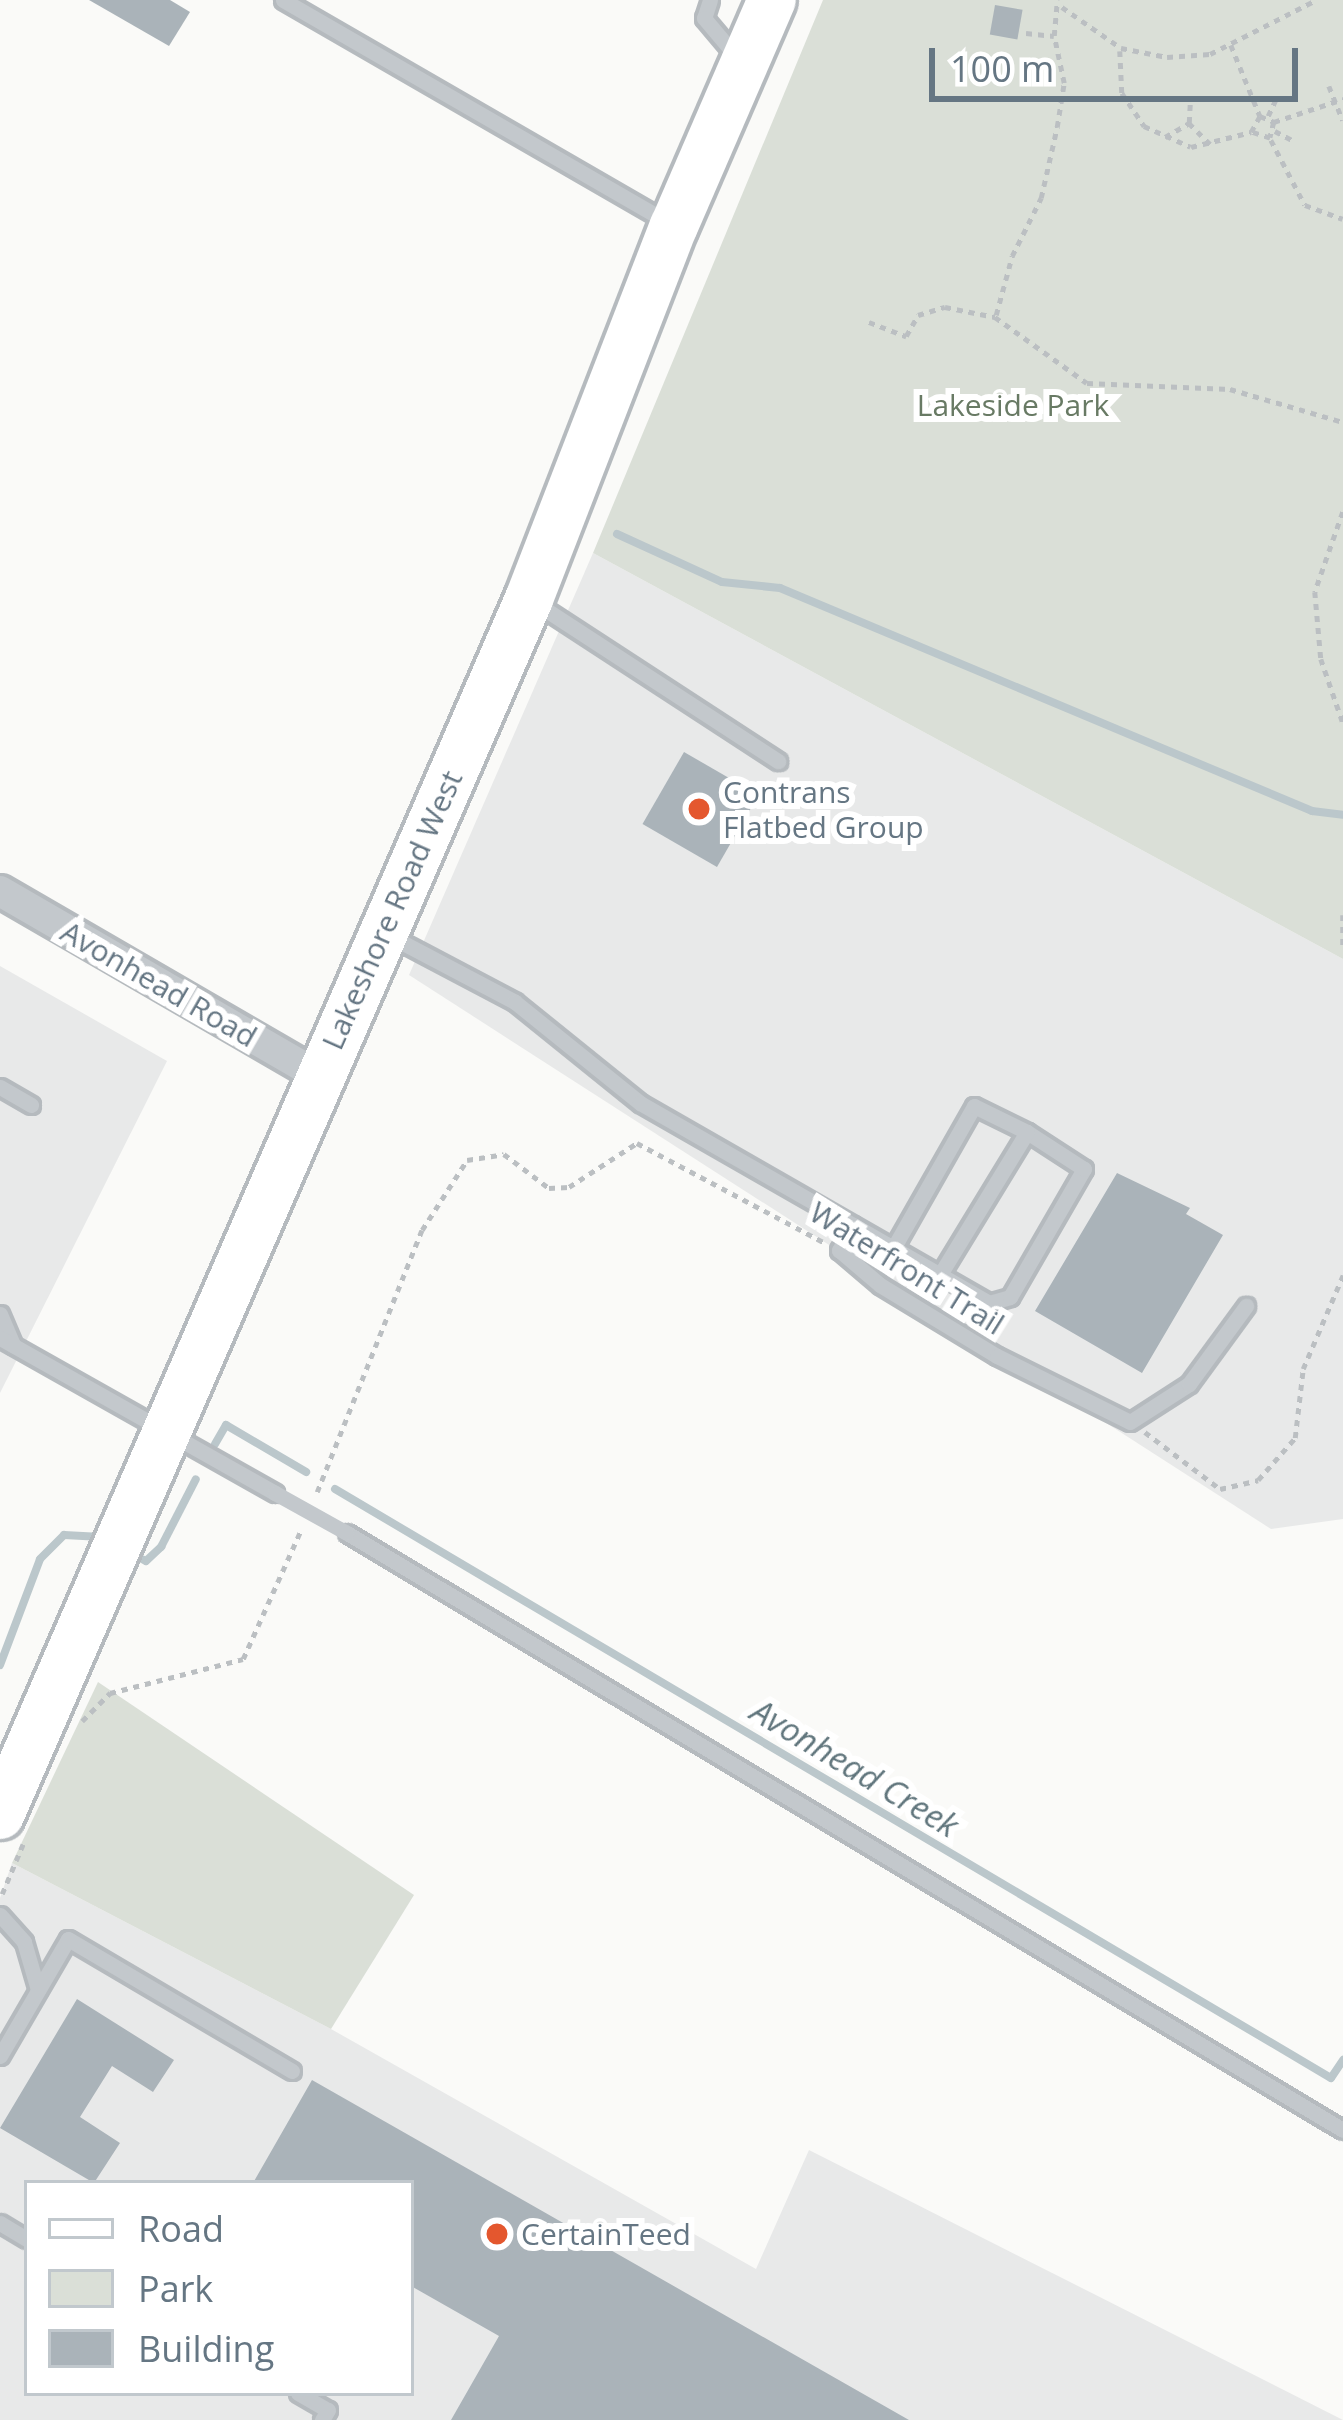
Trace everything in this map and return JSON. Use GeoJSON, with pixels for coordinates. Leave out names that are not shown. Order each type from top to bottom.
{"type":"FeatureCollection","features":[{"type":"Feature","properties":{"kind":"main road","name":"Lakeshore Road West"},"geometry":{"type":"LineString","coordinates":[[0,1815],[10,1765],[166,1432],[529,599],[674,226],[772,0]]}},
{"type":"Feature","properties":{"kind":"street","name":"Avonhead Road"},"geometry":{"type":"LineString","coordinates":[[0,891],[319,1076]]}},
{"type":"Feature","properties":{"kind":"lane"},"geometry":{"type":"LineString","coordinates":[[283,0],[674,226]]}},
{"type":"Feature","properties":{"kind":"lane"},"geometry":{"type":"LineString","coordinates":[[710,0],[704,18],[743,64]]}},
{"type":"Feature","properties":{"kind":"lane"},"geometry":{"type":"LineString","coordinates":[[529,599],[778,761]]}},
{"type":"Feature","properties":{"kind":"lane"},"geometry":{"type":"LineString","coordinates":[[382,932],[515,1002],[640,1103],[989,1303],[1010,1297],[1084,1169],[1028,1132],[974,1106],[894,1246]]}},
{"type":"Feature","properties":{"kind":"lane"},"geometry":{"type":"LineString","coordinates":[[0,1088],[32,1106]]}},
{"type":"Feature","properties":{"kind":"lane"},"geometry":{"type":"LineString","coordinates":[[941,1273],[1028,1132]]}},
{"type":"Feature","properties":{"kind":"lane"},"geometry":{"type":"LineString","coordinates":[[839,1250],[853,1225]]}},
{"type":"Feature","properties":{"kind":"lane","name":"Waterfront Trail"},"geometry":{"type":"LineString","coordinates":[[839,1250],[880,1285],[997,1356],[1130,1422]]}},
{"type":"Feature","properties":{"kind":"lane"},"geometry":{"type":"LineString","coordinates":[[1130,1422],[1189,1384],[1246,1306]]}},
{"type":"Feature","properties":{"kind":"lane"},"geometry":{"type":"LineString","coordinates":[[0,1314],[7,1343],[347,1532],[1343,2130]]}},
{"type":"Feature","properties":{"kind":"lane"},"geometry":{"type":"LineString","coordinates":[[0,1915],[24,1942],[38,1990]]}},
{"type":"Feature","properties":{"kind":"lane"},"geometry":{"type":"LineString","coordinates":[[0,2056],[68,1939],[292,2072]]}},
{"type":"Feature","properties":{"kind":"lane"},"geometry":{"type":"LineString","coordinates":[[303,2396],[328,2410],[322,2420]]}},
{"type":"Feature","properties":{"kind":"path"},"geometry":{"type":"LineString","coordinates":[[995,317],[1012,256],[1041,198],[1058,127],[1064,83],[1054,36],[1059,3],[1120,48],[1167,57],[1231,45],[1316,0]]}},
{"type":"Feature","properties":{"kind":"path"},"geometry":{"type":"LineString","coordinates":[[1026,33],[1054,36]]}},
{"type":"Feature","properties":{"kind":"path"},"geometry":{"type":"LineString","coordinates":[[1231,45],[1275,131],[1294,141]]}},
{"type":"Feature","properties":{"kind":"path"},"geometry":{"type":"LineString","coordinates":[[1120,48],[1118,75],[1132,115],[1163,137],[1210,145],[1252,132],[1270,138],[1305,205],[1343,219]]}},
{"type":"Feature","properties":{"kind":"path"},"geometry":{"type":"LineString","coordinates":[[1329,86],[1339,100],[1343,120]]}},
{"type":"Feature","properties":{"kind":"path"},"geometry":{"type":"LineString","coordinates":[[1268,118],[1277,97]]}},
{"type":"Feature","properties":{"kind":"path"},"geometry":{"type":"LineString","coordinates":[[1239,118],[1252,122],[1339,100]]}},
{"type":"Feature","properties":{"kind":"path"},"geometry":{"type":"LineString","coordinates":[[1190,103],[1189,123],[1210,145]]}},
{"type":"Feature","properties":{"kind":"path"},"geometry":{"type":"LineString","coordinates":[[1252,122],[1252,132]]}},
{"type":"Feature","properties":{"kind":"path"},"geometry":{"type":"LineString","coordinates":[[1163,137],[1189,123]]}},
{"type":"Feature","properties":{"kind":"path"},"geometry":{"type":"LineString","coordinates":[[1270,138],[1275,131]]}},
{"type":"Feature","properties":{"kind":"path"},"geometry":{"type":"LineString","coordinates":[[869,322],[906,336],[918,315],[945,308],[995,317],[1087,383],[1230,389],[1343,422]]}},
{"type":"Feature","properties":{"kind":"path"},"geometry":{"type":"LineString","coordinates":[[1343,512],[1315,592],[1322,659],[1343,723]]}},
{"type":"Feature","properties":{"kind":"path"},"geometry":{"type":"LineString","coordinates":[[1343,915],[1343,950]]}},
{"type":"Feature","properties":{"kind":"path","name":"Waterfront Trail"},"geometry":{"type":"LineString","coordinates":[[315,1496],[422,1230],[467,1160],[504,1154],[549,1189],[568,1187],[637,1143],[839,1250]]}},
{"type":"Feature","properties":{"kind":"path"},"geometry":{"type":"LineString","coordinates":[[1130,1422],[1220,1489],[1258,1480],[1295,1438],[1303,1370],[1343,1275]]}},
{"type":"Feature","properties":{"kind":"path"},"geometry":{"type":"LineString","coordinates":[[75,1729],[110,1693],[242,1659],[306,1517]]}},
{"type":"Feature","properties":{"kind":"shaded area"},"geometry":{"type":"Polygon","coordinates":[[[593,553],[1343,959],[1343,1519],[1271,1529],[409,975],[593,553]]]}},
{"type":"Feature","properties":{"kind":"shaded area"},"geometry":{"type":"Polygon","coordinates":[[[0,966],[167,1061],[0,1393],[0,966]]]}},
{"type":"Feature","properties":{"kind":"shaded area"},"geometry":{"type":"Polygon","coordinates":[[[12,1863],[331,2029],[756,2269],[809,2150],[1343,2420],[0,2420],[0,1898],[12,1863]]]}},
{"type":"Feature","properties":{"kind":"green space","name":"Lakeside Park"},"geometry":{"type":"Polygon","coordinates":[[[823,0],[1343,0],[1343,959],[593,553],[823,0]]]}},
{"type":"Feature","properties":{"kind":"green space"},"geometry":{"type":"Polygon","coordinates":[[[98,1682],[414,1895],[331,2029],[12,1863],[98,1682]]]}},
{"type":"Feature","properties":{"kind":"building"},"geometry":{"type":"Polygon","coordinates":[[[89,0],[170,0],[190,12],[169,46],[89,0]]]}},
{"type":"Feature","properties":{"kind":"building"},"geometry":{"type":"Polygon","coordinates":[[[995,5],[1023,10],[1017,39],[990,35],[995,5]]]}},
{"type":"Feature","properties":{"kind":"building","name":"Contrans Flatbed Group"},"geometry":{"type":"Polygon","coordinates":[[[684,752],[758,795],[717,867],[642,824],[684,752]]]}},
{"type":"Feature","properties":{"kind":"building"},"geometry":{"type":"Polygon","coordinates":[[[1117,1173],[1190,1208],[1186,1214],[1223,1235],[1142,1373],[1035,1311],[1117,1173]]]}},
{"type":"Feature","properties":{"kind":"building"},"geometry":{"type":"Polygon","coordinates":[[[77,1999],[174,2060],[153,2092],[112,2066],[80,2117],[120,2143],[96,2180],[0,2128],[77,1999]]]}},
{"type":"Feature","properties":{"kind":"building","name":"CertainTeed"},"geometry":{"type":"Polygon","coordinates":[[[312,2080],[909,2420],[451,2420],[499,2336],[414,2288],[414,2180],[255,2180],[312,2080]]]}},
{"type":"Feature","properties":{"kind":"waterway"},"geometry":{"type":"LineString","coordinates":[[617,534],[722,582],[780,588],[1312,811],[1343,815]]}},
{"type":"Feature","properties":{"kind":"waterway","name":"Avonhead Creek"},"geometry":{"type":"LineString","coordinates":[[215,1444],[226,1425],[306,1472]]}},
{"type":"Feature","properties":{"kind":"waterway","name":"Avonhead Creek"},"geometry":{"type":"LineString","coordinates":[[136,1556],[146,1561],[161,1547],[196,1479]]}},
{"type":"Feature","properties":{"kind":"waterway","name":"Avonhead Creek"},"geometry":{"type":"LineString","coordinates":[[335,1489],[1331,2078],[1343,2060]]}},
{"type":"Feature","properties":{"kind":"waterway","name":"Avonhead Creek"},"geometry":{"type":"LineString","coordinates":[[0,1665],[40,1559],[64,1535],[97,1537]]}},
{"type":"Feature","properties":{"kind":"place","name":"Contrans Flatbed Group"},"geometry":{"type":"Point","coordinates":[699,809]}},
{"type":"Feature","properties":{"kind":"place","name":"CertainTeed"},"geometry":{"type":"Point","coordinates":[497,2234]}}]}
